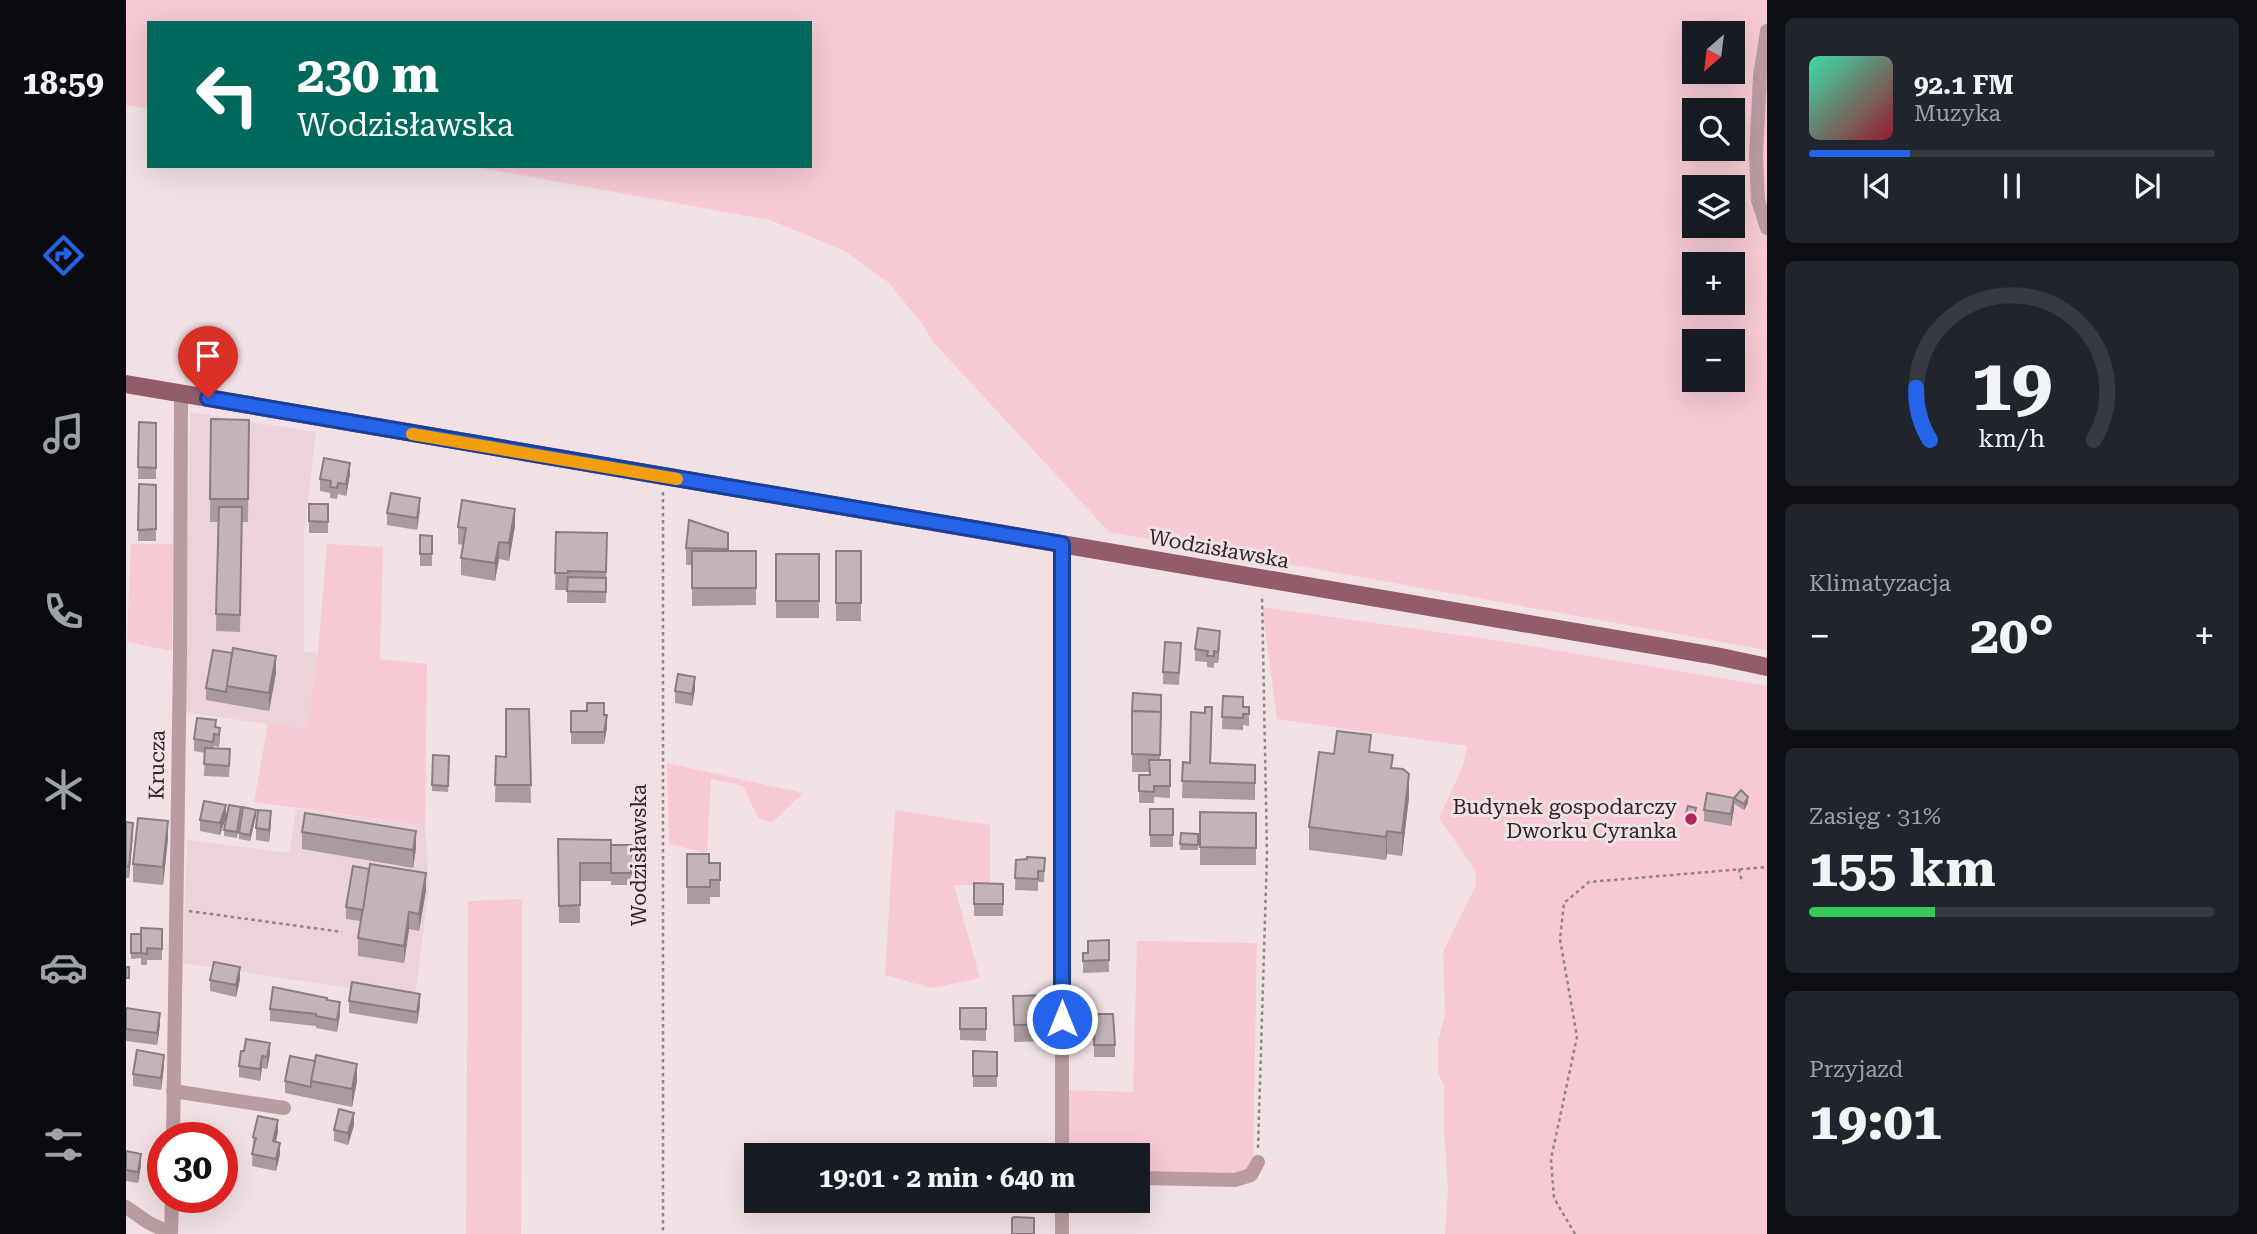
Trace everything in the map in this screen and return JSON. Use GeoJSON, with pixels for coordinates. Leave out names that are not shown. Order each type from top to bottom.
{"type":"FeatureCollection","features":[{"type":"Feature","properties":{"kind":"main road","name":"Wodzisławska"},"geometry":{"type":"LineString","coordinates":[[126,384],[1716,656],[1767,667]]}},
{"type":"Feature","properties":{"kind":"street"},"geometry":{"type":"LineString","coordinates":[[1767,31],[1760,76],[1756,155],[1758,200],[1767,228]]}},
{"type":"Feature","properties":{"kind":"street","name":"Krucza"},"geometry":{"type":"LineString","coordinates":[[173,1122],[181,393]]}},
{"type":"Feature","properties":{"kind":"street"},"geometry":{"type":"LineString","coordinates":[[1062,544],[1062,1143]]}},
{"type":"Feature","properties":{"kind":"street"},"geometry":{"type":"LineString","coordinates":[[173,1091],[284,1108]]}},
{"type":"Feature","properties":{"kind":"street"},"geometry":{"type":"LineString","coordinates":[[1150,1178],[1235,1180],[1251,1175],[1258,1162]]}},
{"type":"Feature","properties":{"kind":"street"},"geometry":{"type":"LineString","coordinates":[[126,1207],[149,1223],[171,1233],[172,1213]]}},
{"type":"Feature","properties":{"kind":"street"},"geometry":{"type":"LineString","coordinates":[[1062,1213],[1062,1234]]}},
{"type":"Feature","properties":{"kind":"path","name":"Wodzisławska"},"geometry":{"type":"LineString","coordinates":[[663,477],[663,1234]]}},
{"type":"Feature","properties":{"kind":"path"},"geometry":{"type":"LineString","coordinates":[[1258,1162],[1267,855],[1261,579]]}},
{"type":"Feature","properties":{"kind":"path"},"geometry":{"type":"LineString","coordinates":[[1575,1234],[1555,1198],[1550,1159],[1577,1037],[1560,939],[1564,903],[1589,881],[1767,867]]}},
{"type":"Feature","properties":{"kind":"path"},"geometry":{"type":"LineString","coordinates":[[1739,868],[1742,883]]}},
{"type":"Feature","properties":{"kind":"path"},"geometry":{"type":"LineString","coordinates":[[176,909],[342,932]]}},
{"type":"Feature","properties":{"kind":"shaded area"},"geometry":{"type":"Polygon","coordinates":[[[126,0],[1767,0],[1767,650],[1109,532],[934,343],[921,322],[888,282],[843,250],[770,220],[481,168],[812,168],[812,21],[147,21],[147,109],[126,105],[126,0]]]}},
{"type":"Feature","properties":{"kind":"shaded area"},"geometry":{"type":"Polygon","coordinates":[[[190,412],[316,432],[304,533],[304,651],[318,653],[307,730],[185,712],[190,412]]]}},
{"type":"Feature","properties":{"kind":"shaded area"},"geometry":{"type":"Polygon","coordinates":[[[131,544],[173,544],[172,651],[127,642],[131,544]]]}},
{"type":"Feature","properties":{"kind":"shaded area"},"geometry":{"type":"Polygon","coordinates":[[[327,544],[383,547],[380,659],[427,664],[425,825],[254,802],[268,723],[307,730],[318,653],[327,544]]]}},
{"type":"Feature","properties":{"kind":"shaded area"},"geometry":{"type":"Polygon","coordinates":[[[1262,607],[1508,642],[1767,686],[1767,1234],[1445,1234],[1448,1189],[1444,1086],[1438,1072],[1438,1042],[1445,1013],[1443,952],[1476,885],[1475,870],[1439,818],[1463,766],[1467,746],[1277,719],[1262,607]]]}},
{"type":"Feature","properties":{"kind":"shaded area"},"geometry":{"type":"Polygon","coordinates":[[[667,763],[803,793],[772,823],[758,818],[743,786],[711,779],[707,853],[669,844],[667,763]]]}},
{"type":"Feature","properties":{"kind":"shaded area"},"geometry":{"type":"Polygon","coordinates":[[[296,809],[425,825],[429,887],[415,998],[183,963],[187,840],[289,853],[296,809]]]}},
{"type":"Feature","properties":{"kind":"shaded area"},"geometry":{"type":"Polygon","coordinates":[[[895,810],[990,825],[990,885],[954,885],[980,978],[931,988],[885,975],[895,810]]]}},
{"type":"Feature","properties":{"kind":"shaded area"},"geometry":{"type":"Polygon","coordinates":[[[522,899],[521,1234],[466,1234],[468,901],[522,899]]]}},
{"type":"Feature","properties":{"kind":"shaded area"},"geometry":{"type":"Polygon","coordinates":[[[1137,941],[1257,943],[1253,1161],[1250,1168],[1241,1174],[1150,1173],[1150,1143],[1067,1143],[1067,1090],[1133,1092],[1137,941]]]}},
{"type":"Feature","properties":{"kind":"building"},"geometry":{"type":"Polygon","coordinates":[[[211,419],[249,420],[248,499],[210,499],[211,419]]]}},
{"type":"Feature","properties":{"kind":"building"},"geometry":{"type":"Polygon","coordinates":[[[139,422],[156,423],[156,468],[138,467],[139,422]]]}},
{"type":"Feature","properties":{"kind":"building"},"geometry":{"type":"Polygon","coordinates":[[[324,458],[350,463],[346,484],[338,483],[337,488],[330,487],[331,481],[320,479],[324,458]]]}},
{"type":"Feature","properties":{"kind":"building"},"geometry":{"type":"Polygon","coordinates":[[[139,484],[156,485],[156,529],[138,530],[139,484]]]}},
{"type":"Feature","properties":{"kind":"building"},"geometry":{"type":"Polygon","coordinates":[[[391,493],[420,498],[417,518],[387,513],[391,493]]]}},
{"type":"Feature","properties":{"kind":"building"},"geometry":{"type":"Polygon","coordinates":[[[462,500],[515,509],[509,543],[499,542],[495,563],[461,558],[466,528],[458,527],[462,500]]]}},
{"type":"Feature","properties":{"kind":"building"},"geometry":{"type":"Polygon","coordinates":[[[309,504],[328,504],[328,522],[309,521],[309,504]]]}},
{"type":"Feature","properties":{"kind":"building"},"geometry":{"type":"Polygon","coordinates":[[[219,507],[242,507],[240,615],[216,614],[219,507]]]}},
{"type":"Feature","properties":{"kind":"building"},"geometry":{"type":"Polygon","coordinates":[[[689,520],[728,533],[728,549],[686,548],[689,520]]]}},
{"type":"Feature","properties":{"kind":"building"},"geometry":{"type":"Polygon","coordinates":[[[556,532],[607,533],[606,572],[555,573],[556,532]]]}},
{"type":"Feature","properties":{"kind":"building"},"geometry":{"type":"Polygon","coordinates":[[[420,535],[432,536],[432,554],[420,554],[420,535]]]}},
{"type":"Feature","properties":{"kind":"building"},"geometry":{"type":"Polygon","coordinates":[[[692,551],[756,551],[756,588],[692,588],[692,551]]]}},
{"type":"Feature","properties":{"kind":"building"},"geometry":{"type":"Polygon","coordinates":[[[836,551],[861,551],[861,603],[836,603],[836,551]]]}},
{"type":"Feature","properties":{"kind":"building"},"geometry":{"type":"Polygon","coordinates":[[[776,554],[819,554],[819,601],[776,601],[776,554]]]}},
{"type":"Feature","properties":{"kind":"building"},"geometry":{"type":"Polygon","coordinates":[[[568,577],[606,578],[606,592],[567,591],[568,577]]]}},
{"type":"Feature","properties":{"kind":"building"},"geometry":{"type":"Polygon","coordinates":[[[1198,628],[1220,631],[1218,652],[1214,651],[1214,656],[1207,656],[1208,651],[1195,649],[1198,628]]]}},
{"type":"Feature","properties":{"kind":"building"},"geometry":{"type":"Polygon","coordinates":[[[1165,642],[1181,643],[1179,673],[1163,672],[1165,642]]]}},
{"type":"Feature","properties":{"kind":"building"},"geometry":{"type":"Polygon","coordinates":[[[233,648],[276,656],[269,693],[226,686],[233,648]]]}},
{"type":"Feature","properties":{"kind":"building"},"geometry":{"type":"Polygon","coordinates":[[[213,650],[232,653],[226,692],[206,688],[213,650]]]}},
{"type":"Feature","properties":{"kind":"building"},"geometry":{"type":"Polygon","coordinates":[[[678,674],[695,677],[692,694],[675,691],[678,674]]]}},
{"type":"Feature","properties":{"kind":"building"},"geometry":{"type":"Polygon","coordinates":[[[1133,693],[1161,695],[1161,712],[1132,711],[1133,693]]]}},
{"type":"Feature","properties":{"kind":"building"},"geometry":{"type":"Polygon","coordinates":[[[1223,696],[1243,697],[1243,707],[1249,707],[1249,714],[1243,714],[1243,718],[1222,717],[1223,696]]]}},
{"type":"Feature","properties":{"kind":"building"},"geometry":{"type":"Polygon","coordinates":[[[587,703],[604,703],[604,715],[607,715],[604,732],[571,732],[571,711],[587,711],[587,703]]]}},
{"type":"Feature","properties":{"kind":"building"},"geometry":{"type":"Polygon","coordinates":[[[1205,707],[1212,707],[1210,763],[1255,765],[1255,783],[1182,781],[1183,762],[1190,763],[1191,712],[1205,713],[1205,707]]]}},
{"type":"Feature","properties":{"kind":"building"},"geometry":{"type":"Polygon","coordinates":[[[506,709],[529,709],[531,785],[495,785],[496,756],[506,757],[506,709]]]}},
{"type":"Feature","properties":{"kind":"building"},"geometry":{"type":"Polygon","coordinates":[[[1132,711],[1161,712],[1160,755],[1132,754],[1132,711]]]}},
{"type":"Feature","properties":{"kind":"building"},"geometry":{"type":"Polygon","coordinates":[[[197,718],[216,720],[215,727],[220,728],[219,735],[214,734],[213,742],[194,739],[197,718]]]}},
{"type":"Feature","properties":{"kind":"building"},"geometry":{"type":"Polygon","coordinates":[[[1337,731],[1371,735],[1369,752],[1393,755],[1391,768],[1403,769],[1409,774],[1402,833],[1387,831],[1386,837],[1309,827],[1319,752],[1334,754],[1337,731]]]}},
{"type":"Feature","properties":{"kind":"building"},"geometry":{"type":"Polygon","coordinates":[[[205,748],[230,749],[229,766],[204,764],[205,748]]]}},
{"type":"Feature","properties":{"kind":"building"},"geometry":{"type":"Polygon","coordinates":[[[433,755],[449,756],[448,786],[432,785],[433,755]]]}},
{"type":"Feature","properties":{"kind":"building"},"geometry":{"type":"Polygon","coordinates":[[[1149,760],[1170,760],[1170,786],[1154,786],[1154,792],[1139,791],[1139,775],[1150,775],[1149,760]]]}},
{"type":"Feature","properties":{"kind":"building"},"geometry":{"type":"Polygon","coordinates":[[[1741,790],[1748,797],[1744,804],[1734,798],[1741,790]]]}},
{"type":"Feature","properties":{"kind":"building"},"geometry":{"type":"Polygon","coordinates":[[[1707,793],[1734,798],[1731,814],[1704,810],[1707,793]]]}},
{"type":"Feature","properties":{"kind":"building"},"geometry":{"type":"Polygon","coordinates":[[[204,801],[226,805],[220,823],[200,820],[204,801]]]}},
{"type":"Feature","properties":{"kind":"building"},"geometry":{"type":"Polygon","coordinates":[[[229,805],[241,807],[237,832],[224,830],[229,805]]]}},
{"type":"Feature","properties":{"kind":"building"},"geometry":{"type":"Polygon","coordinates":[[[1688,806],[1696,808],[1693,820],[1685,818],[1688,806]]]}},
{"type":"Feature","properties":{"kind":"building"},"geometry":{"type":"Polygon","coordinates":[[[243,807],[256,810],[250,835],[239,833],[243,807]]]}},
{"type":"Feature","properties":{"kind":"building"},"geometry":{"type":"Polygon","coordinates":[[[1150,809],[1173,809],[1173,835],[1150,835],[1150,809]]]}},
{"type":"Feature","properties":{"kind":"building"},"geometry":{"type":"Polygon","coordinates":[[[258,810],[271,811],[269,830],[256,828],[258,810]]]}},
{"type":"Feature","properties":{"kind":"building"},"geometry":{"type":"Polygon","coordinates":[[[1200,812],[1256,813],[1256,848],[1200,847],[1200,812]]]}},
{"type":"Feature","properties":{"kind":"building"},"geometry":{"type":"Polygon","coordinates":[[[305,813],[416,831],[413,850],[302,832],[305,813]]]}},
{"type":"Feature","properties":{"kind":"building"},"geometry":{"type":"Polygon","coordinates":[[[138,818],[168,821],[163,867],[133,864],[138,818]]]}},
{"type":"Feature","properties":{"kind":"building"},"geometry":{"type":"Polygon","coordinates":[[[126,822],[133,823],[129,867],[126,866],[126,822]]]}},
{"type":"Feature","properties":{"kind":"building"},"geometry":{"type":"Polygon","coordinates":[[[1181,833],[1198,834],[1198,845],[1180,844],[1181,833]]]}},
{"type":"Feature","properties":{"kind":"building"},"geometry":{"type":"Polygon","coordinates":[[[558,839],[611,840],[611,863],[580,863],[580,905],[559,906],[558,839]]]}},
{"type":"Feature","properties":{"kind":"building"},"geometry":{"type":"Polygon","coordinates":[[[611,845],[632,845],[632,856],[638,856],[638,865],[631,865],[631,873],[611,873],[611,845]]]}},
{"type":"Feature","properties":{"kind":"building"},"geometry":{"type":"Polygon","coordinates":[[[687,854],[709,854],[709,863],[720,863],[720,880],[710,880],[710,887],[687,887],[687,854]]]}},
{"type":"Feature","properties":{"kind":"building"},"geometry":{"type":"Polygon","coordinates":[[[1027,857],[1045,858],[1044,871],[1038,871],[1038,879],[1015,878],[1016,860],[1027,857]]]}},
{"type":"Feature","properties":{"kind":"building"},"geometry":{"type":"Polygon","coordinates":[[[370,864],[426,873],[419,914],[409,912],[404,946],[358,938],[370,864]]]}},
{"type":"Feature","properties":{"kind":"building"},"geometry":{"type":"Polygon","coordinates":[[[353,866],[369,869],[363,910],[346,907],[353,866]]]}},
{"type":"Feature","properties":{"kind":"building"},"geometry":{"type":"Polygon","coordinates":[[[974,883],[1003,884],[1003,904],[974,904],[974,883]]]}},
{"type":"Feature","properties":{"kind":"building"},"geometry":{"type":"Polygon","coordinates":[[[141,928],[162,929],[162,949],[147,948],[147,954],[141,953],[141,928]]]}},
{"type":"Feature","properties":{"kind":"building"},"geometry":{"type":"Polygon","coordinates":[[[131,934],[141,934],[141,953],[131,953],[131,934]]]}},
{"type":"Feature","properties":{"kind":"building"},"geometry":{"type":"Polygon","coordinates":[[[1109,940],[1109,960],[1083,961],[1083,953],[1088,953],[1088,941],[1109,940]]]}},
{"type":"Feature","properties":{"kind":"building"},"geometry":{"type":"Polygon","coordinates":[[[214,962],[240,967],[236,985],[210,980],[214,962]]]}},
{"type":"Feature","properties":{"kind":"building"},"geometry":{"type":"Polygon","coordinates":[[[126,967],[129,967],[129,978],[126,978],[126,967]]]}},
{"type":"Feature","properties":{"kind":"building"},"geometry":{"type":"Polygon","coordinates":[[[352,982],[420,994],[417,1012],[349,1001],[352,982]]]}},
{"type":"Feature","properties":{"kind":"building"},"geometry":{"type":"Polygon","coordinates":[[[273,987],[340,1002],[337,1020],[316,1014],[270,1009],[273,987]]]}},
{"type":"Feature","properties":{"kind":"building"},"geometry":{"type":"Polygon","coordinates":[[[1050,995],[1051,1024],[1014,1025],[1013,996],[1050,995]]]}},
{"type":"Feature","properties":{"kind":"building"},"geometry":{"type":"Polygon","coordinates":[[[126,1008],[160,1013],[157,1033],[126,1029],[126,1008]]]}},
{"type":"Feature","properties":{"kind":"building"},"geometry":{"type":"Polygon","coordinates":[[[960,1008],[986,1008],[986,1029],[960,1029],[960,1008]]]}},
{"type":"Feature","properties":{"kind":"building"},"geometry":{"type":"Polygon","coordinates":[[[1094,1014],[1113,1014],[1115,1045],[1094,1045],[1094,1014]]]}},
{"type":"Feature","properties":{"kind":"building"},"geometry":{"type":"Polygon","coordinates":[[[246,1039],[270,1043],[267,1057],[262,1056],[260,1069],[239,1066],[246,1039]]]}},
{"type":"Feature","properties":{"kind":"building"},"geometry":{"type":"Polygon","coordinates":[[[137,1050],[164,1055],[161,1078],[133,1074],[137,1050]]]}},
{"type":"Feature","properties":{"kind":"building"},"geometry":{"type":"Polygon","coordinates":[[[973,1051],[997,1052],[997,1076],[973,1076],[973,1051]]]}},
{"type":"Feature","properties":{"kind":"building"},"geometry":{"type":"Polygon","coordinates":[[[316,1055],[357,1064],[352,1089],[311,1081],[316,1055]]]}},
{"type":"Feature","properties":{"kind":"building"},"geometry":{"type":"Polygon","coordinates":[[[290,1056],[315,1061],[311,1087],[285,1081],[290,1056]]]}},
{"type":"Feature","properties":{"kind":"building"},"geometry":{"type":"Polygon","coordinates":[[[339,1109],[354,1113],[348,1133],[334,1130],[339,1109]]]}},
{"type":"Feature","properties":{"kind":"building"},"geometry":{"type":"Polygon","coordinates":[[[258,1116],[278,1120],[273,1141],[280,1143],[276,1159],[252,1154],[258,1116]]]}},
{"type":"Feature","properties":{"kind":"building"},"geometry":{"type":"Polygon","coordinates":[[[126,1151],[141,1154],[138,1172],[126,1170],[126,1151]]]}},
{"type":"Feature","properties":{"kind":"building"},"geometry":{"type":"Polygon","coordinates":[[[1014,1217],[1034,1218],[1034,1234],[1012,1234],[1014,1217]]]}},
{"type":"Feature","properties":{"kind":"slow traffic"},"geometry":{"type":"LineString","coordinates":[[412,434],[677,479]]}},
{"type":"Feature","properties":{"kind":"place","name":"Budynek gospodarczy Dworku Cyranka"},"geometry":{"type":"Point","coordinates":[1691,819]}},
{"type":"Feature","properties":{"kind":"route"},"geometry":{"type":"LineString","coordinates":[[208,398],[1062,544],[1062,1019]]}}]}
